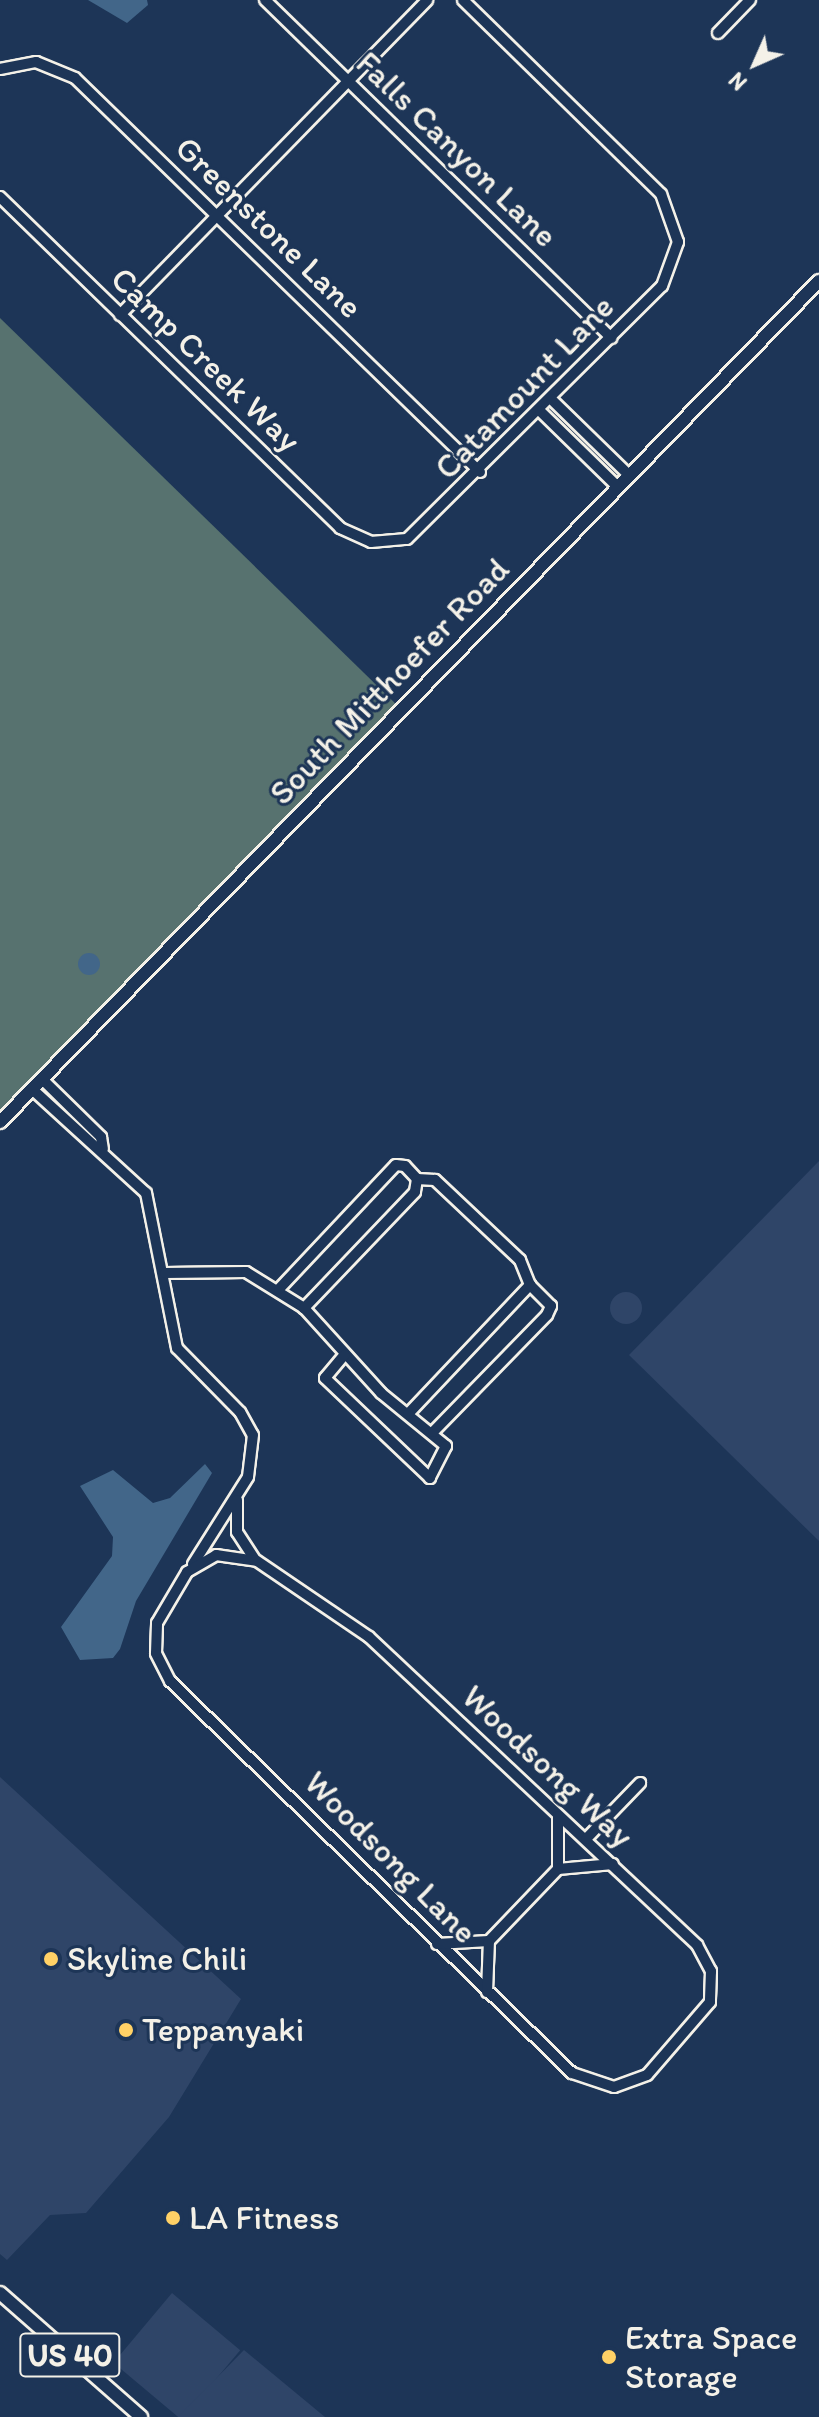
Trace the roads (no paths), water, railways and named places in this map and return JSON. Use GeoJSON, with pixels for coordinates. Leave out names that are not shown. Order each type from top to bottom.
{"type":"FeatureCollection","features":[{"type":"Feature","properties":{"kind":"main road","name":"South Mitthoefer Road"},"geometry":{"type":"LineString","coordinates":[[0,1122],[819,281]]}},
{"type":"Feature","properties":{"kind":"main road","name":"US 40"},"geometry":{"type":"LineString","coordinates":[[0,2293],[141,2417]]}},
{"type":"Feature","properties":{"kind":"street","name":"Falls Canyon Lane"},"geometry":{"type":"LineString","coordinates":[[265,0],[611,338]]}},
{"type":"Feature","properties":{"kind":"street"},"geometry":{"type":"LineString","coordinates":[[120,315],[427,0]]}},
{"type":"Feature","properties":{"kind":"street","name":"Catamount Lane"},"geometry":{"type":"LineString","coordinates":[[382,543],[418,534],[540,411],[662,286],[678,242],[661,194],[463,0]]}},
{"type":"Feature","properties":{"kind":"street"},"geometry":{"type":"LineString","coordinates":[[718,33],[750,0]]}},
{"type":"Feature","properties":{"kind":"street","name":"Greenstone Lane"},"geometry":{"type":"LineString","coordinates":[[0,69],[36,62],[65,71],[480,472]]}},
{"type":"Feature","properties":{"kind":"street","name":"Camp Creek Way"},"geometry":{"type":"LineString","coordinates":[[0,197],[340,528],[382,543]]}},
{"type":"Feature","properties":{"kind":"street"},"geometry":{"type":"LineString","coordinates":[[551,399],[629,475]]}},
{"type":"Feature","properties":{"kind":"street"},"geometry":{"type":"LineString","coordinates":[[540,411],[618,487]]}},
{"type":"Feature","properties":{"kind":"street","name":"Woodsong Way"},"geometry":{"type":"LineString","coordinates":[[42,1079],[101,1137],[103,1149],[151,1201],[177,1348],[240,1412],[253,1435],[240,1489],[237,1532],[258,1562],[369,1637],[613,1864],[708,1962],[710,2002],[674,2046]]}},
{"type":"Feature","properties":{"kind":"street","name":"Woodsong Way"},"geometry":{"type":"LineString","coordinates":[[32,1089],[91,1146],[103,1149]]}},
{"type":"Feature","properties":{"kind":"street"},"geometry":{"type":"LineString","coordinates":[[279,1289],[396,1165],[417,1179],[435,1180],[520,1260],[530,1285],[551,1306],[547,1315],[433,1432]]}},
{"type":"Feature","properties":{"kind":"street"},"geometry":{"type":"LineString","coordinates":[[304,1308],[415,1192],[417,1179]]}},
{"type":"Feature","properties":{"kind":"street"},"geometry":{"type":"LineString","coordinates":[[165,1273],[246,1272],[279,1289],[304,1308],[344,1355],[446,1446],[430,1478],[325,1378],[344,1355]]}},
{"type":"Feature","properties":{"kind":"street"},"geometry":{"type":"LineString","coordinates":[[408,1414],[530,1285]]}},
{"type":"Feature","properties":{"kind":"street","name":"Woodsong Lane"},"geometry":{"type":"LineString","coordinates":[[240,1489],[157,1623],[163,1671],[437,1944],[594,2085],[639,2081],[674,2046]]}},
{"type":"Feature","properties":{"kind":"street"},"geometry":{"type":"LineString","coordinates":[[187,1572],[219,1555],[258,1562]]}},
{"type":"Feature","properties":{"kind":"street"},"geometry":{"type":"LineString","coordinates":[[586,1839],[640,1783]]}},
{"type":"Feature","properties":{"kind":"street"},"geometry":{"type":"LineString","coordinates":[[558,1815],[558,1869]]}},
{"type":"Feature","properties":{"kind":"street"},"geometry":{"type":"LineString","coordinates":[[487,1992],[489,1941],[558,1869],[613,1864]]}},
{"type":"Feature","properties":{"kind":"street"},"geometry":{"type":"LineString","coordinates":[[437,1944],[489,1941]]}},
{"type":"Feature","properties":{"kind":"place","name":"Skyline Chili"},"geometry":{"type":"Point","coordinates":[51,1959]}},
{"type":"Feature","properties":{"kind":"place","name":"Teppanyaki"},"geometry":{"type":"Point","coordinates":[126,2030]}},
{"type":"Feature","properties":{"kind":"place","name":"LA Fitness"},"geometry":{"type":"Point","coordinates":[173,2218]}},
{"type":"Feature","properties":{"kind":"place","name":"Extra Space Storage"},"geometry":{"type":"Point","coordinates":[609,2357]}}]}
